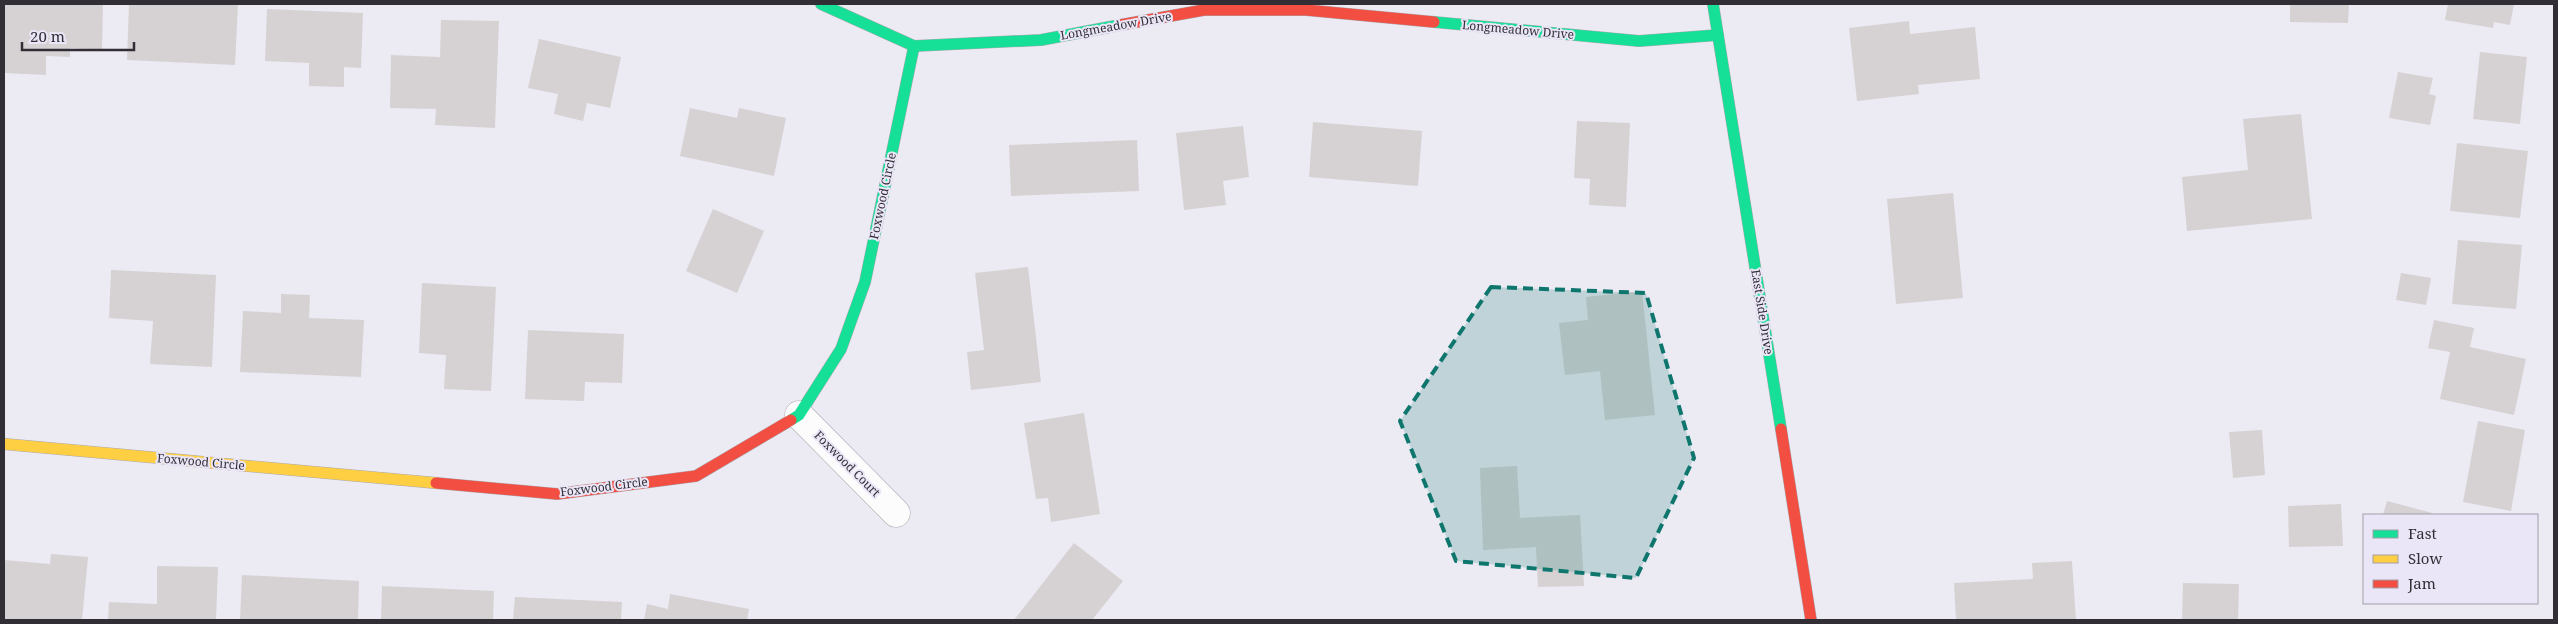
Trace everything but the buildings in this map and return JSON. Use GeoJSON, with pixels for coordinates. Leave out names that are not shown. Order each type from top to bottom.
{"type":"FeatureCollection","features":[{"type":"Feature","properties":{"kind":"street","name":"Longmeadow Drive"},"geometry":{"type":"LineString","coordinates":[[822,4],[914,46],[1040,40],[1204,10],[1306,10],[1639,41],[1718,35]]}},
{"type":"Feature","properties":{"kind":"street","name":"East Side Drive"},"geometry":{"type":"LineString","coordinates":[[1713,4],[1811,620]]}},
{"type":"Feature","properties":{"kind":"street","name":"Foxwood Circle"},"geometry":{"type":"LineString","coordinates":[[4,444],[556,494],[696,476],[798,415],[841,349],[865,282],[914,46]]}},
{"type":"Feature","properties":{"kind":"street","name":"Foxwood Court"},"geometry":{"type":"LineString","coordinates":[[798,415],[896,513]]}},
{"type":"Feature","properties":{"kind":"highlighted area"},"geometry":{"type":"Polygon","coordinates":[[[1491,287],[1646,293],[1694,458],[1636,578],[1456,561],[1400,421],[1491,287]]]}},
{"type":"Feature","properties":{"kind":"traffic: fast"},"geometry":{"type":"LineString","coordinates":[[821,4],[914,46],[1041,40],[1120,25]]}},
{"type":"Feature","properties":{"kind":"traffic: fast"},"geometry":{"type":"LineString","coordinates":[[1713,4],[1781,429]]}},
{"type":"Feature","properties":{"kind":"traffic: fast"},"geometry":{"type":"LineString","coordinates":[[1434,22],[1639,41],[1718,35]]}},
{"type":"Feature","properties":{"kind":"traffic: fast"},"geometry":{"type":"LineString","coordinates":[[791,420],[799,415],[841,349],[865,282],[914,46]]}},
{"type":"Feature","properties":{"kind":"traffic: slow"},"geometry":{"type":"LineString","coordinates":[[4,444],[436,483]]}},
{"type":"Feature","properties":{"kind":"traffic: jam"},"geometry":{"type":"LineString","coordinates":[[1120,25],[1204,10],[1306,10],[1434,22]]}},
{"type":"Feature","properties":{"kind":"traffic: jam"},"geometry":{"type":"LineString","coordinates":[[436,483],[557,494],[696,476],[791,420]]}},
{"type":"Feature","properties":{"kind":"traffic: jam"},"geometry":{"type":"LineString","coordinates":[[1781,429],[1811,620]]}}]}
